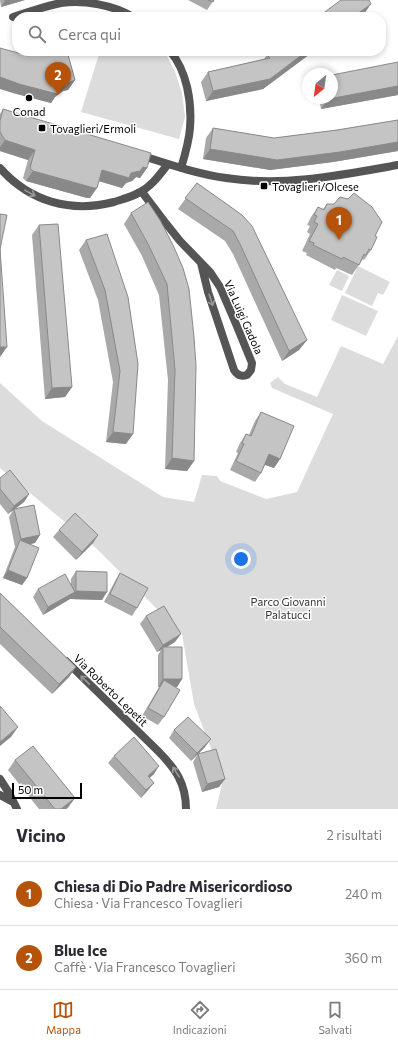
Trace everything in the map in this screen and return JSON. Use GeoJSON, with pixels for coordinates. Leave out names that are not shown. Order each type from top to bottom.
{"type":"FeatureCollection","features":[{"type":"Feature","properties":{"kind":"street"},"geometry":{"type":"LineString","coordinates":[[30,12],[55,5],[70,3],[109,7],[125,12]]}},
{"type":"Feature","properties":{"kind":"street"},"geometry":{"type":"LineString","coordinates":[[173,56],[183,74],[189,98],[190,112],[190,129],[181,168]]}},
{"type":"Feature","properties":{"kind":"street"},"geometry":{"type":"LineString","coordinates":[[132,153],[181,168],[225,178],[268,182],[311,179],[398,165]]}},
{"type":"Feature","properties":{"kind":"street"},"geometry":{"type":"LineString","coordinates":[[0,168],[11,180],[25,190],[43,199],[61,204],[84,206],[102,205],[142,192],[157,178],[168,164]]}},
{"type":"Feature","properties":{"kind":"street","name":"Via Luigi Gadola"},"geometry":{"type":"LineString","coordinates":[[142,192],[164,221],[210,272],[220,287],[252,363],[251,370],[247,375],[237,375],[234,370],[208,292],[201,263]]}},
{"type":"Feature","properties":{"kind":"street","name":"Via Roberto Lepetit"},"geometry":{"type":"LineString","coordinates":[[60,655],[172,766],[178,774],[185,793],[186,809]]}},
{"type":"Feature","properties":{"kind":"street"},"geometry":{"type":"LineString","coordinates":[[0,779],[15,806]]}},
{"type":"Feature","properties":{"kind":"street"},"geometry":{"type":"LineString","coordinates":[[0,795],[15,806]]}},
{"type":"Feature","properties":{"kind":"green space"},"geometry":{"type":"Polygon","coordinates":[[[98,56],[167,56],[175,72],[182,93],[185,117],[179,139],[81,112],[98,56]]]}},
{"type":"Feature","properties":{"kind":"green space"},"geometry":{"type":"Polygon","coordinates":[[[358,266],[390,282],[383,295],[378,293],[372,306],[345,293],[358,266]]]}},
{"type":"Feature","properties":{"kind":"green space"},"geometry":{"type":"Polygon","coordinates":[[[337,270],[349,276],[342,291],[329,285],[337,270]]]}},
{"type":"Feature","properties":{"kind":"green space"},"geometry":{"type":"Polygon","coordinates":[[[342,295],[378,311],[366,336],[331,320],[342,295]]]}},
{"type":"Feature","properties":{"kind":"green space","name":"Parco Giovanni Palatucci"},"geometry":{"type":"Polygon","coordinates":[[[398,336],[398,809],[216,809],[223,780],[194,704],[182,634],[95,547],[0,468],[0,383],[42,421],[163,497],[194,502],[202,475],[217,476],[220,481],[266,499],[297,492],[333,414],[272,388],[270,383],[278,377],[285,384],[317,397],[341,346],[383,364],[398,336]]]}},
{"type":"Feature","properties":{"kind":"building"},"geometry":{"type":"Polygon","coordinates":[[[341,0],[369,0],[371,4],[360,12],[325,12],[341,0]]]}},
{"type":"Feature","properties":{"kind":"building"},"geometry":{"type":"Polygon","coordinates":[[[0,48],[12,51],[12,56],[68,56],[75,80],[60,89],[57,94],[19,84],[0,77],[0,48]]]}},
{"type":"Feature","properties":{"kind":"building"},"geometry":{"type":"Polygon","coordinates":[[[268,56],[300,56],[270,79],[213,91],[208,72],[270,58],[268,56]]]}},
{"type":"Feature","properties":{"kind":"building"},"geometry":{"type":"Polygon","coordinates":[[[398,62],[398,86],[338,97],[338,74],[398,62]]]}},
{"type":"Feature","properties":{"kind":"building"},"geometry":{"type":"Polygon","coordinates":[[[3,109],[151,153],[147,168],[143,167],[140,171],[131,173],[129,178],[102,170],[97,188],[33,171],[30,168],[35,150],[5,140],[0,132],[0,121],[3,109]]]}},
{"type":"Feature","properties":{"kind":"building"},"geometry":{"type":"Polygon","coordinates":[[[398,120],[398,142],[340,152],[277,160],[210,149],[213,128],[274,138],[398,120]]]}},
{"type":"Feature","properties":{"kind":"building"},"geometry":{"type":"Polygon","coordinates":[[[197,183],[242,215],[252,226],[307,340],[289,351],[233,231],[185,198],[197,183]]]}},
{"type":"Feature","properties":{"kind":"building"},"geometry":{"type":"Polygon","coordinates":[[[354,193],[372,207],[382,222],[375,236],[377,237],[371,250],[369,249],[366,255],[364,254],[359,265],[343,257],[342,259],[313,245],[314,243],[309,241],[318,224],[314,222],[317,216],[314,215],[318,207],[324,210],[327,204],[334,204],[340,197],[348,199],[354,193]]]}},
{"type":"Feature","properties":{"kind":"building"},"geometry":{"type":"Polygon","coordinates":[[[148,202],[160,220],[173,245],[183,268],[189,289],[196,366],[194,461],[172,458],[175,370],[167,284],[131,213],[148,202]]]}},
{"type":"Feature","properties":{"kind":"building"},"geometry":{"type":"Polygon","coordinates":[[[0,214],[7,215],[0,249],[0,214]]]}},
{"type":"Feature","properties":{"kind":"building"},"geometry":{"type":"Polygon","coordinates":[[[58,224],[72,387],[52,388],[39,225],[58,224]]]}},
{"type":"Feature","properties":{"kind":"building"},"geometry":{"type":"Polygon","coordinates":[[[107,234],[128,297],[138,364],[133,434],[113,432],[120,371],[105,290],[86,240],[107,234]]]}},
{"type":"Feature","properties":{"kind":"building"},"geometry":{"type":"Polygon","coordinates":[[[0,249],[7,347],[0,347],[0,249]]]}},
{"type":"Feature","properties":{"kind":"building"},"geometry":{"type":"Polygon","coordinates":[[[261,412],[294,426],[280,459],[269,454],[261,473],[236,461],[244,444],[242,443],[246,434],[251,436],[261,412]]]}},
{"type":"Feature","properties":{"kind":"building"},"geometry":{"type":"Polygon","coordinates":[[[10,470],[29,494],[14,506],[0,489],[0,478],[10,470]]]}},
{"type":"Feature","properties":{"kind":"building"},"geometry":{"type":"Polygon","coordinates":[[[34,505],[40,535],[21,539],[14,509],[34,505]]]}},
{"type":"Feature","properties":{"kind":"building"},"geometry":{"type":"Polygon","coordinates":[[[75,513],[98,535],[82,552],[59,530],[75,513]]]}},
{"type":"Feature","properties":{"kind":"building"},"geometry":{"type":"Polygon","coordinates":[[[20,540],[39,548],[27,578],[8,570],[20,540]]]}},
{"type":"Feature","properties":{"kind":"building"},"geometry":{"type":"Polygon","coordinates":[[[76,571],[107,572],[107,592],[76,591],[76,571]]]}},
{"type":"Feature","properties":{"kind":"building"},"geometry":{"type":"Polygon","coordinates":[[[120,573],[148,588],[137,608],[110,594],[120,573]]]}},
{"type":"Feature","properties":{"kind":"building"},"geometry":{"type":"Polygon","coordinates":[[[65,574],[75,592],[48,607],[38,589],[65,574]]]}},
{"type":"Feature","properties":{"kind":"building"},"geometry":{"type":"Polygon","coordinates":[[[0,593],[76,667],[59,684],[0,627],[0,593]]]}},
{"type":"Feature","properties":{"kind":"building"},"geometry":{"type":"Polygon","coordinates":[[[164,606],[181,634],[163,645],[146,616],[164,606]]]}},
{"type":"Feature","properties":{"kind":"building"},"geometry":{"type":"Polygon","coordinates":[[[163,647],[182,647],[182,679],[163,679],[163,647]]]}},
{"type":"Feature","properties":{"kind":"building"},"geometry":{"type":"Polygon","coordinates":[[[164,680],[180,690],[164,717],[148,708],[164,680]]]}},
{"type":"Feature","properties":{"kind":"building"},"geometry":{"type":"Polygon","coordinates":[[[0,706],[18,727],[0,742],[0,706]]]}},
{"type":"Feature","properties":{"kind":"building"},"geometry":{"type":"Polygon","coordinates":[[[188,717],[211,739],[197,753],[174,730],[188,717]]]}},
{"type":"Feature","properties":{"kind":"building"},"geometry":{"type":"Polygon","coordinates":[[[134,737],[159,766],[148,776],[154,783],[146,790],[114,756],[134,737]]]}},
{"type":"Feature","properties":{"kind":"building"},"geometry":{"type":"Polygon","coordinates":[[[33,746],[75,798],[61,809],[55,809],[15,760],[33,746]]]}},
{"type":"Feature","properties":{"kind":"building"},"geometry":{"type":"Polygon","coordinates":[[[216,749],[225,779],[207,784],[198,754],[216,749]]]}},
{"type":"Feature","properties":{"kind":"place","name":"Blue Ice"},"geometry":{"type":"Point","coordinates":[58,95]}},
{"type":"Feature","properties":{"kind":"place","name":"Conad"},"geometry":{"type":"Point","coordinates":[29,98]}},
{"type":"Feature","properties":{"kind":"place","name":"Tovaglieri/Ermoli"},"geometry":{"type":"Point","coordinates":[42,128]}},
{"type":"Feature","properties":{"kind":"place","name":"Tovaglieri/Olcese"},"geometry":{"type":"Point","coordinates":[264,186]}},
{"type":"Feature","properties":{"kind":"place","name":"Chiesa di Dio Padre Misericordioso"},"geometry":{"type":"Point","coordinates":[339,240]}}]}
